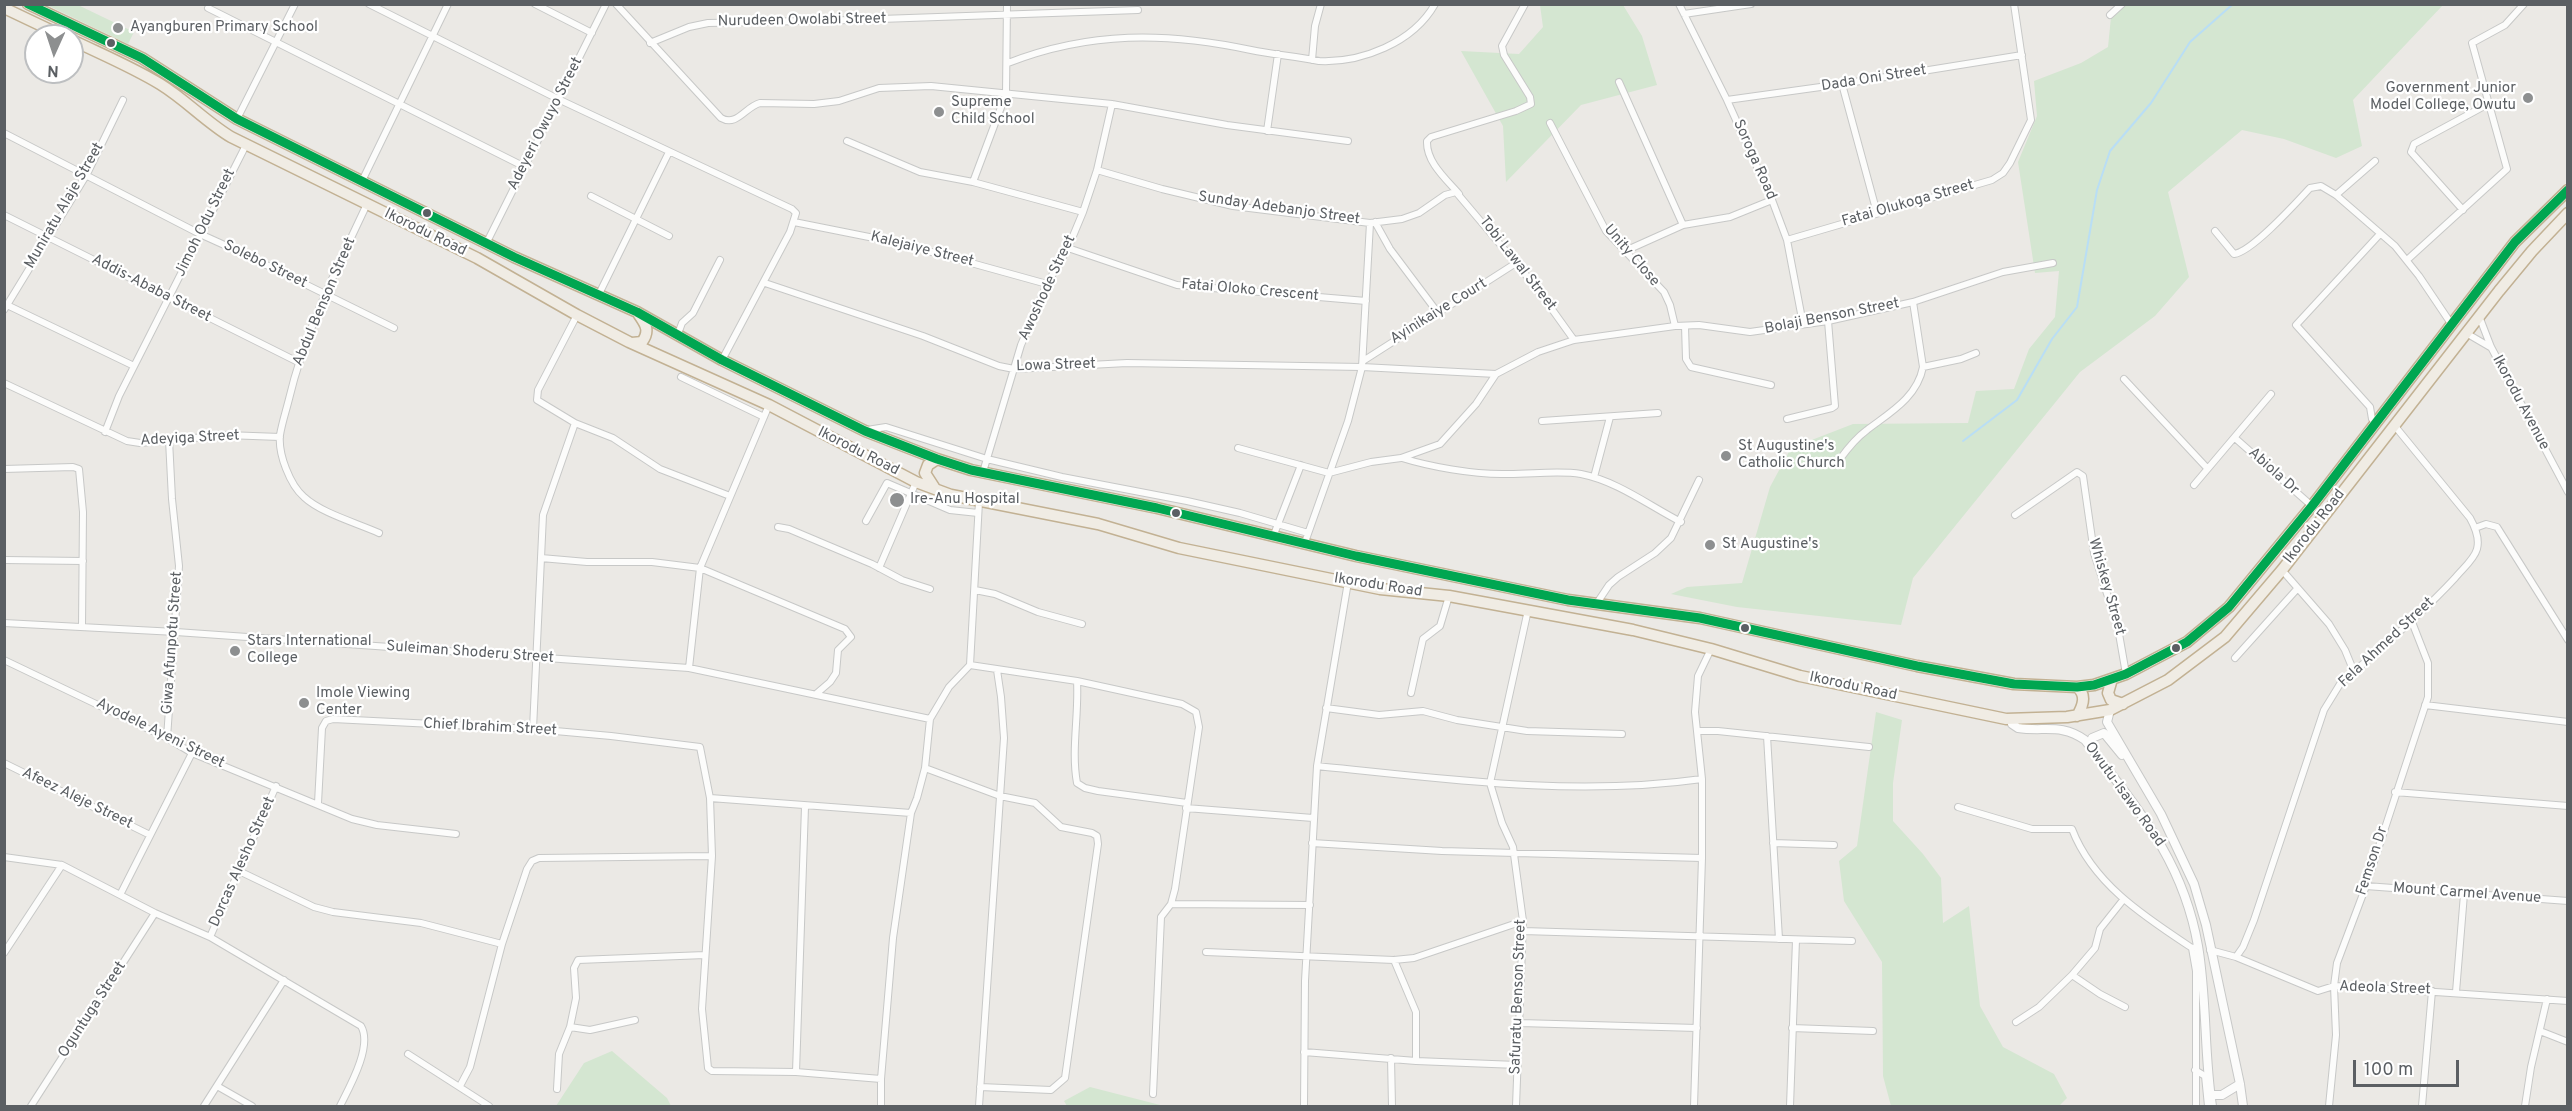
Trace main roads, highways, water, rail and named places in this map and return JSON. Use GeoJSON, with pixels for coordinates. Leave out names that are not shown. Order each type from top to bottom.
{"type":"FeatureCollection","features":[{"type":"Feature","properties":{"kind":"highway","name":"Ikorodu Road"},"geometry":{"type":"LineString","coordinates":[[28,4],[141,58],[237,119],[486,244],[637,312],[722,360],[865,431],[937,459],[983,472],[1158,508],[1304,545],[1596,604],[1700,618],[1906,664],[2014,684],[2077,687],[2126,675],[2169,652],[2214,621],[2229,607],[2312,506],[2515,242],[2568,190]]}},
{"type":"Feature","properties":{"kind":"highway"},"geometry":{"type":"LineString","coordinates":[[4,8],[38,24]]}},
{"type":"Feature","properties":{"kind":"highway","name":"Ikorodu Road"},"geometry":{"type":"LineString","coordinates":[[84,46],[160,84],[186,102],[213,126],[246,145],[477,258],[629,342],[769,405],[916,482],[978,507],[1098,524],[1179,548],[1380,589],[1449,596],[1528,609],[1711,649],[1800,676],[2011,718],[2077,716],[2110,710],[2168,680],[2212,649],[2239,622],[2282,570],[2479,316],[2532,251],[2568,213]]}},
{"type":"Feature","properties":{"kind":"highway"},"geometry":{"type":"LineString","coordinates":[[629,342],[642,342],[647,334],[647,327],[637,312]]}},
{"type":"Feature","properties":{"kind":"highway"},"geometry":{"type":"LineString","coordinates":[[936,489],[925,473],[928,465],[937,459]]}},
{"type":"Feature","properties":{"kind":"highway"},"geometry":{"type":"LineString","coordinates":[[2112,679],[2108,693],[2111,700],[2123,704]]}},
{"type":"Feature","properties":{"kind":"highway"},"geometry":{"type":"LineString","coordinates":[[2077,687],[2082,691],[2084,698],[2077,716]]}},
{"type":"Feature","properties":{"kind":"waterway"},"geometry":{"type":"LineString","coordinates":[[1963,441],[2017,400],[2052,339],[2077,307],[2097,190],[2110,151],[2151,103],[2190,42],[2233,4]]}},
{"type":"Feature","properties":{"kind":"place","name":"Ayangburen Primary School"},"geometry":{"type":"Point","coordinates":[118,28]}},
{"type":"Feature","properties":{"kind":"place","name":"Government Junior Model College, Owutu"},"geometry":{"type":"Point","coordinates":[2528,98]}},
{"type":"Feature","properties":{"kind":"place","name":"Supreme Child School"},"geometry":{"type":"Point","coordinates":[939,112]}},
{"type":"Feature","properties":{"kind":"place","name":"St Augustine's Catholic Church"},"geometry":{"type":"Point","coordinates":[1726,456]}},
{"type":"Feature","properties":{"kind":"place","name":"Ire-Anu Hospital"},"geometry":{"type":"Point","coordinates":[897,500]}},
{"type":"Feature","properties":{"kind":"place","name":"St Augustine's"},"geometry":{"type":"Point","coordinates":[1710,545]}},
{"type":"Feature","properties":{"kind":"place","name":"Stars International College"},"geometry":{"type":"Point","coordinates":[235,651]}},
{"type":"Feature","properties":{"kind":"place","name":"Imole Viewing Center"},"geometry":{"type":"Point","coordinates":[304,703]}}]}
